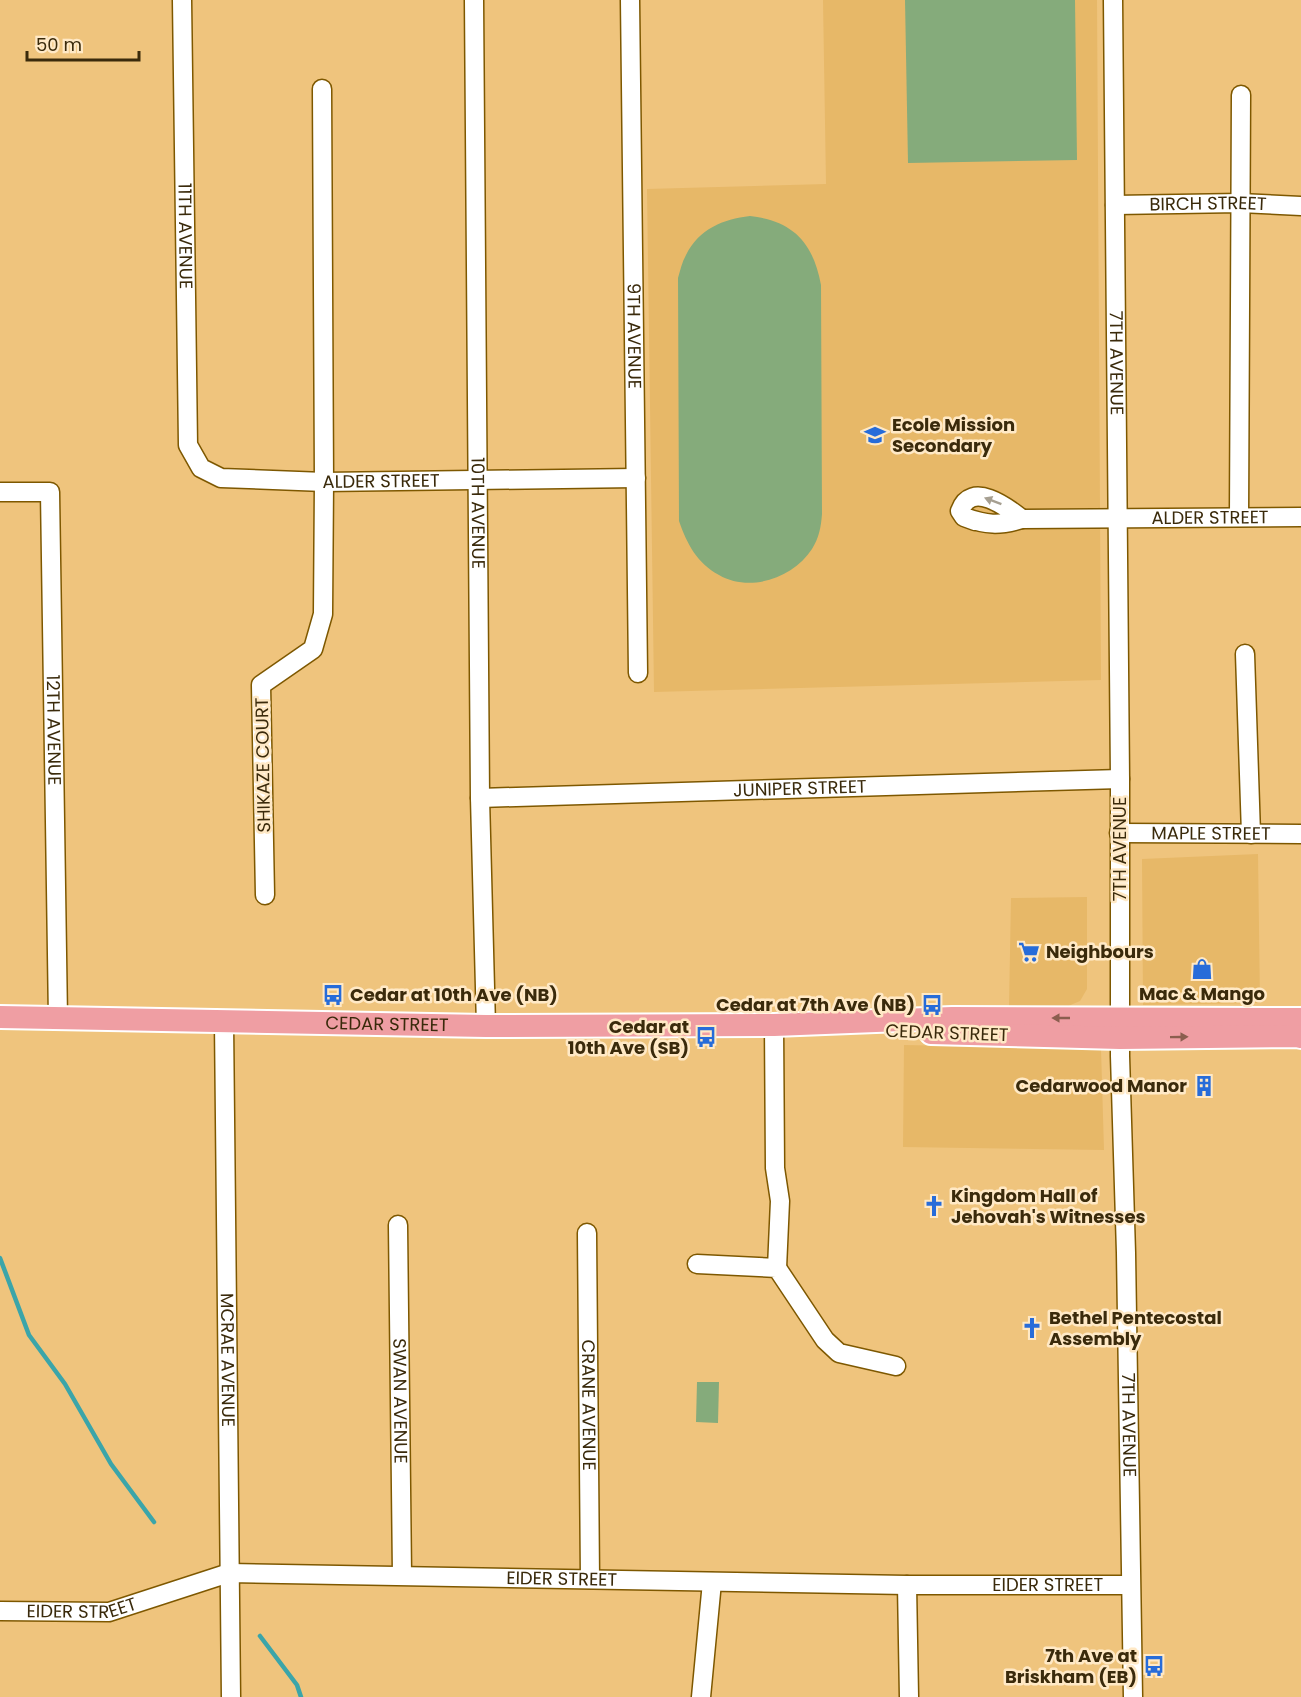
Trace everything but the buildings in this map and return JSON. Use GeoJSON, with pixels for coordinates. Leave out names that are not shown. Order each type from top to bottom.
{"type":"FeatureCollection","features":[{"type":"Feature","properties":{"kind":"main road","name":"CEDAR STREET"},"geometry":{"type":"LineString","coordinates":[[0,1017],[486,1026],[774,1025],[952,1018],[1120,1029]]}},
{"type":"Feature","properties":{"kind":"main road"},"geometry":{"type":"LineString","coordinates":[[1120,1029],[1301,1019]]}},
{"type":"Feature","properties":{"kind":"main road"},"geometry":{"type":"LineString","coordinates":[[1120,1029],[1301,1037]]}},
{"type":"Feature","properties":{"kind":"street","name":"11TH AVENUE"},"geometry":{"type":"LineString","coordinates":[[182,0],[188,445],[201,468]]}},
{"type":"Feature","properties":{"kind":"street","name":"10TH AVENUE"},"geometry":{"type":"LineString","coordinates":[[474,0],[480,798],[486,1026]]}},
{"type":"Feature","properties":{"kind":"street","name":"9TH AVENUE"},"geometry":{"type":"LineString","coordinates":[[630,0],[639,673]]}},
{"type":"Feature","properties":{"kind":"street","name":"7TH AVENUE"},"geometry":{"type":"LineString","coordinates":[[1113,0],[1120,1029],[1133,1697]]}},
{"type":"Feature","properties":{"kind":"street","name":"SHIKAZE COURT"},"geometry":{"type":"LineString","coordinates":[[265,895],[261,685],[313,649],[323,614],[322,90]]}},
{"type":"Feature","properties":{"kind":"street"},"geometry":{"type":"LineString","coordinates":[[1239,517],[1241,95]]}},
{"type":"Feature","properties":{"kind":"street","name":"BIRCH STREET"},"geometry":{"type":"LineString","coordinates":[[1115,205],[1240,203],[1301,206]]}},
{"type":"Feature","properties":{"kind":"street","name":"ALDER STREET"},"geometry":{"type":"LineString","coordinates":[[201,468],[221,478],[324,482],[636,478]]}},
{"type":"Feature","properties":{"kind":"street","name":"12TH AVENUE"},"geometry":{"type":"LineString","coordinates":[[0,492],[50,492],[58,1018]]}},
{"type":"Feature","properties":{"kind":"street","name":"ALDER STREET"},"geometry":{"type":"LineString","coordinates":[[1022,519],[1301,517]]}},
{"type":"Feature","properties":{"kind":"street"},"geometry":{"type":"LineString","coordinates":[[1245,654],[1251,834]]}},
{"type":"Feature","properties":{"kind":"street","name":"JUNIPER STREET"},"geometry":{"type":"LineString","coordinates":[[480,798],[1120,779]]}},
{"type":"Feature","properties":{"kind":"street","name":"MAPLE STREET"},"geometry":{"type":"LineString","coordinates":[[1119,833],[1301,834]]}},
{"type":"Feature","properties":{"kind":"street","name":"MCRAE AVENUE"},"geometry":{"type":"LineString","coordinates":[[224,1022],[231,1697]]}},
{"type":"Feature","properties":{"kind":"street"},"geometry":{"type":"LineString","coordinates":[[774,1025],[775,1168],[780,1201],[777,1269],[825,1340],[839,1353],[896,1366]]}},
{"type":"Feature","properties":{"kind":"street","name":"SWAN AVENUE"},"geometry":{"type":"LineString","coordinates":[[398,1225],[402,1575]]}},
{"type":"Feature","properties":{"kind":"street","name":"CRANE AVENUE"},"geometry":{"type":"LineString","coordinates":[[587,1233],[590,1579]]}},
{"type":"Feature","properties":{"kind":"street"},"geometry":{"type":"LineString","coordinates":[[697,1264],[777,1269]]}},
{"type":"Feature","properties":{"kind":"street","name":"EIDER STREET"},"geometry":{"type":"LineString","coordinates":[[0,1611],[109,1612],[229,1573],[907,1585],[1130,1585]]}},
{"type":"Feature","properties":{"kind":"street"},"geometry":{"type":"LineString","coordinates":[[701,1697],[712,1582]]}},
{"type":"Feature","properties":{"kind":"street"},"geometry":{"type":"LineString","coordinates":[[907,1585],[909,1697]]}},
{"type":"Feature","properties":{"kind":"shaded area","name":"Ecole Mission Secondary"},"geometry":{"type":"Polygon","coordinates":[[[823,0],[1097,0],[1101,680],[654,692],[647,189],[826,184],[823,0]]]}},
{"type":"Feature","properties":{"kind":"shaded area"},"geometry":{"type":"Polygon","coordinates":[[[1258,854],[1260,1003],[1143,1005],[1142,859],[1258,854]]]}},
{"type":"Feature","properties":{"kind":"shaded area"},"geometry":{"type":"Polygon","coordinates":[[[1087,897],[1087,989],[1080,1001],[1066,1007],[1009,1007],[1011,898],[1087,897]]]}},
{"type":"Feature","properties":{"kind":"shaded area"},"geometry":{"type":"Polygon","coordinates":[[[904,1045],[1101,1049],[1104,1150],[903,1147],[904,1045]]]}},
{"type":"Feature","properties":{"kind":"green space"},"geometry":{"type":"Polygon","coordinates":[[[905,0],[1075,0],[1077,160],[908,163],[905,0]]]}},
{"type":"Feature","properties":{"kind":"green space"},"geometry":{"type":"Polygon","coordinates":[[[750,216],[779,223],[799,237],[813,257],[821,285],[822,514],[820,528],[812,549],[794,568],[770,580],[744,583],[719,575],[705,565],[689,545],[679,521],[678,278],[686,255],[698,238],[721,223],[750,216]]]}},
{"type":"Feature","properties":{"kind":"green space"},"geometry":{"type":"Polygon","coordinates":[[[697,1382],[719,1382],[718,1423],[696,1422],[697,1382]]]}},
{"type":"Feature","properties":{"kind":"waterway"},"geometry":{"type":"LineString","coordinates":[[0,1258],[29,1335],[65,1384],[111,1464],[154,1522]]}},
{"type":"Feature","properties":{"kind":"waterway"},"geometry":{"type":"LineString","coordinates":[[260,1636],[297,1685],[301,1697]]}},
{"type":"Feature","properties":{"kind":"place","name":"Ecole Mission Secondary"},"geometry":{"type":"Point","coordinates":[875,435]}},
{"type":"Feature","properties":{"kind":"place","name":"Neighbours"},"geometry":{"type":"Point","coordinates":[1029,952]}},
{"type":"Feature","properties":{"kind":"place","name":"Mac & Mango"},"geometry":{"type":"Point","coordinates":[1202,969]}},
{"type":"Feature","properties":{"kind":"place","name":"Cedar at 10th Ave (NB)"},"geometry":{"type":"Point","coordinates":[333,995]}},
{"type":"Feature","properties":{"kind":"place","name":"Cedar at 7th Ave (NB)"},"geometry":{"type":"Point","coordinates":[932,1005]}},
{"type":"Feature","properties":{"kind":"place","name":"Cedar at 10th Ave (SB)"},"geometry":{"type":"Point","coordinates":[706,1037]}},
{"type":"Feature","properties":{"kind":"place","name":"Cedarwood Manor"},"geometry":{"type":"Point","coordinates":[1204,1086]}},
{"type":"Feature","properties":{"kind":"place","name":"Kingdom Hall of Jehovah's Witnesses"},"geometry":{"type":"Point","coordinates":[934,1206]}},
{"type":"Feature","properties":{"kind":"place","name":"Bethel Pentecostal Assembly"},"geometry":{"type":"Point","coordinates":[1032,1328]}},
{"type":"Feature","properties":{"kind":"place","name":"7th Ave at Briskham (EB)"},"geometry":{"type":"Point","coordinates":[1154,1666]}}]}
